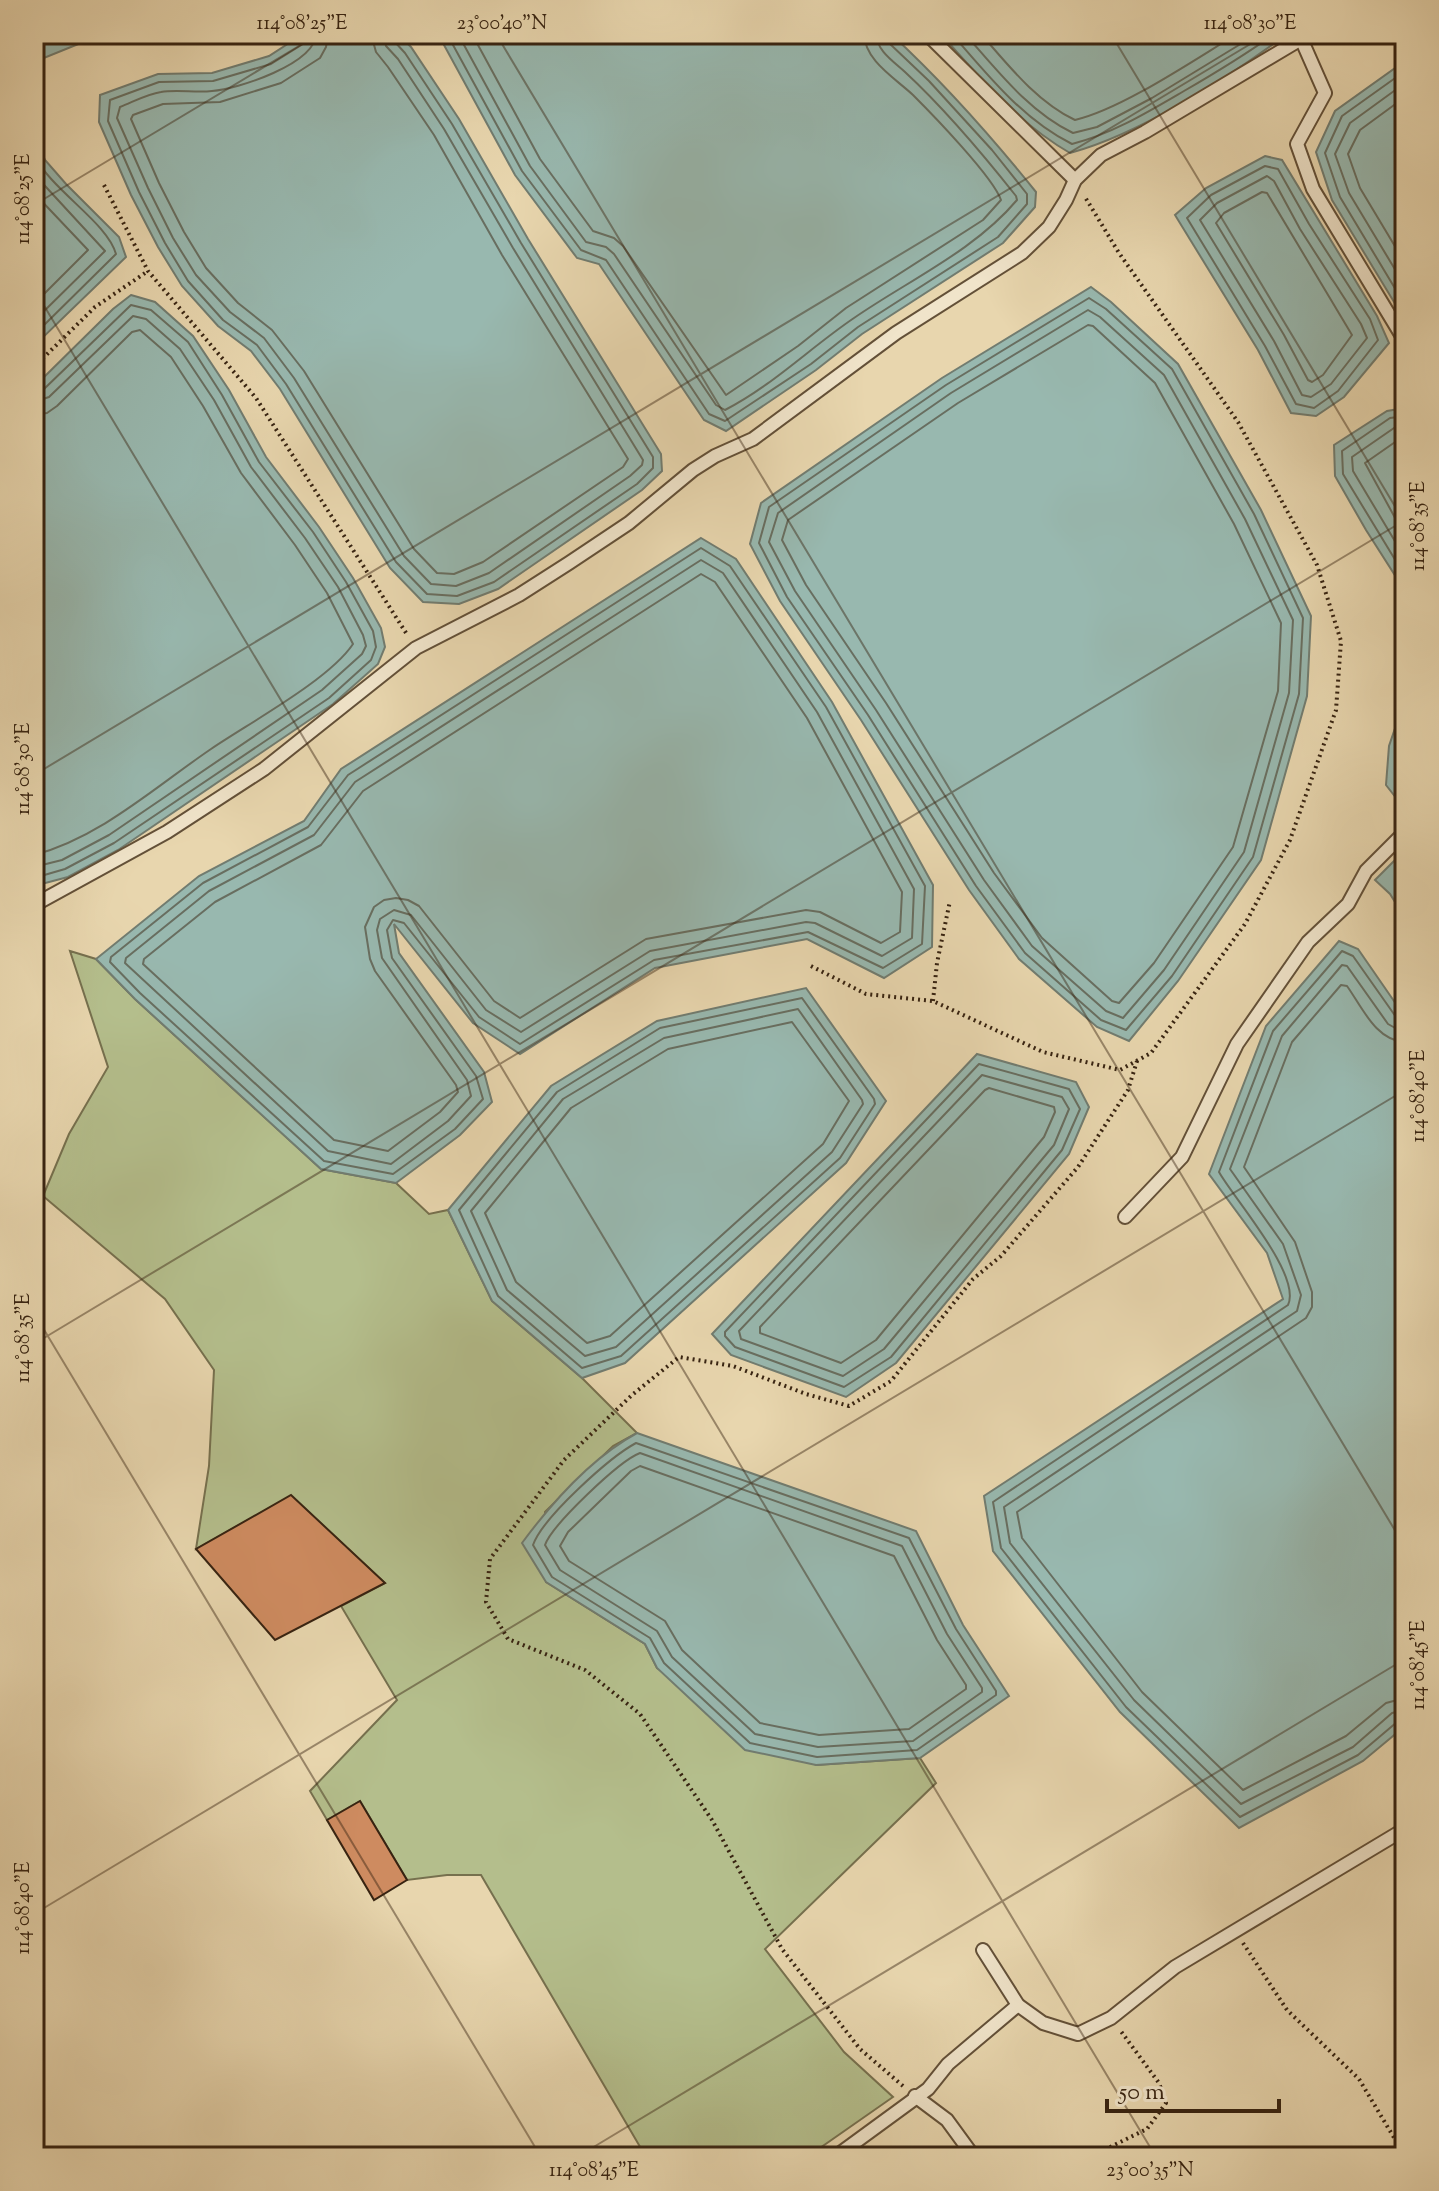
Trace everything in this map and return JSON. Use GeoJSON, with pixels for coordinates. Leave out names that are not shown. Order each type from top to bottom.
{"type":"FeatureCollection","features":[{"type":"Feature","properties":{"kind":"lane"},"geometry":{"type":"LineString","coordinates":[[927,34],[1075,180]]}},
{"type":"Feature","properties":{"kind":"lane"},"geometry":{"type":"LineString","coordinates":[[34,905],[167,832],[264,769],[416,648],[519,595],[629,523],[693,470],[753,439],[896,333],[1022,253],[1049,227],[1075,180],[1101,155],[1145,132],[1300,36],[1325,93],[1297,144],[1313,189],[1405,341]]}},
{"type":"Feature","properties":{"kind":"lane"},"geometry":{"type":"LineString","coordinates":[[1125,1217],[1182,1157],[1237,1044],[1308,942],[1348,904],[1366,871],[1405,832]]}},
{"type":"Feature","properties":{"kind":"lane"},"geometry":{"type":"LineString","coordinates":[[983,1950],[1018,2005],[1043,2023],[1078,2034],[1111,2018],[1175,1967],[1405,1829]]}},
{"type":"Feature","properties":{"kind":"lane"},"geometry":{"type":"LineString","coordinates":[[835,2157],[928,2089],[948,2064],[1018,2005]]}},
{"type":"Feature","properties":{"kind":"lane"},"geometry":{"type":"LineString","coordinates":[[915,2096],[947,2120],[974,2157]]}},
{"type":"Feature","properties":{"kind":"path"},"geometry":{"type":"LineString","coordinates":[[811,966],[866,994],[933,1001],[1043,1052],[1120,1070],[1151,1053],[1245,924],[1290,840],[1336,710],[1341,641],[1317,565],[1238,422],[1119,253],[1075,180]]}},
{"type":"Feature","properties":{"kind":"path"},"geometry":{"type":"LineString","coordinates":[[104,185],[148,271],[256,398],[416,648]]}},
{"type":"Feature","properties":{"kind":"path"},"geometry":{"type":"LineString","coordinates":[[34,367],[95,307],[148,271]]}},
{"type":"Feature","properties":{"kind":"path"},"geometry":{"type":"LineString","coordinates":[[933,1001],[937,963],[950,901]]}},
{"type":"Feature","properties":{"kind":"path"},"geometry":{"type":"LineString","coordinates":[[915,2096],[860,2049],[782,1949],[712,1820],[640,1714],[585,1670],[508,1639],[486,1602],[490,1559],[564,1460],[632,1395],[679,1357],[733,1366],[806,1394],[849,1406],[891,1381],[973,1279],[1001,1256],[1078,1167],[1128,1090],[1137,1061]]}},
{"type":"Feature","properties":{"kind":"path"},"geometry":{"type":"LineString","coordinates":[[1235,1931],[1287,2010],[1359,2079],[1405,2156]]}},
{"type":"Feature","properties":{"kind":"path"},"geometry":{"type":"LineString","coordinates":[[1104,2157],[1108,2148],[1147,2129],[1166,2103],[1159,2083],[1111,2018]]}},
{"type":"Feature","properties":{"kind":"green space"},"geometry":{"type":"Polygon","coordinates":[[[70,951],[96,959],[135,999],[321,1169],[396,1183],[429,1214],[448,1210],[492,1301],[582,1378],[637,1433],[613,1446],[545,1512],[546,1582],[645,1644],[657,1668],[816,1765],[920,1758],[936,1783],[765,1949],[844,2052],[893,2097],[807,2157],[646,2157],[481,1875],[407,1880],[360,1801],[327,1820],[310,1791],[397,1700],[341,1606],[385,1583],[291,1496],[196,1549],[209,1466],[214,1370],[165,1299],[43,1196],[69,1134],[108,1067],[70,951]]]}},
{"type":"Feature","properties":{"kind":"water"},"geometry":{"type":"Polygon","coordinates":[[[34,34],[103,34],[34,62],[34,34]]]}},
{"type":"Feature","properties":{"kind":"water"},"geometry":{"type":"Polygon","coordinates":[[[303,34],[398,34],[411,47],[459,119],[528,239],[661,454],[662,471],[642,490],[498,589],[459,604],[423,602],[390,568],[280,389],[251,351],[218,326],[182,286],[131,195],[99,122],[100,95],[158,74],[212,73],[269,56],[303,34]]]}},
{"type":"Feature","properties":{"kind":"water"},"geometry":{"type":"Polygon","coordinates":[[[438,34],[891,34],[948,91],[1019,171],[1036,192],[1035,207],[1003,243],[862,334],[816,370],[726,431],[704,420],[599,264],[577,258],[515,175],[438,34]]]}},
{"type":"Feature","properties":{"kind":"water"},"geometry":{"type":"Polygon","coordinates":[[[941,34],[1287,34],[1154,119],[1070,153],[1017,114],[941,34]]]}},
{"type":"Feature","properties":{"kind":"water"},"geometry":{"type":"Polygon","coordinates":[[[1405,61],[1405,320],[1332,200],[1316,152],[1335,111],[1405,61]]]}},
{"type":"Feature","properties":{"kind":"water"},"geometry":{"type":"Polygon","coordinates":[[[34,137],[45,160],[119,237],[126,257],[34,346],[34,137]]]}},
{"type":"Feature","properties":{"kind":"water"},"geometry":{"type":"Polygon","coordinates":[[[1265,156],[1282,160],[1377,316],[1389,343],[1344,397],[1316,416],[1291,413],[1258,350],[1175,215],[1206,188],[1265,156]]]}},
{"type":"Feature","properties":{"kind":"water"},"geometry":{"type":"Polygon","coordinates":[[[1091,287],[1178,364],[1261,510],[1311,616],[1307,696],[1261,860],[1178,981],[1129,1041],[1097,1027],[1019,959],[969,890],[861,720],[780,601],[750,544],[761,503],[942,378],[1091,287]]]}},
{"type":"Feature","properties":{"kind":"water"},"geometry":{"type":"Polygon","coordinates":[[[131,295],[155,302],[193,336],[229,390],[266,457],[353,578],[381,628],[385,647],[378,664],[333,704],[118,850],[68,877],[34,886],[34,387],[131,295]]]}},
{"type":"Feature","properties":{"kind":"water"},"geometry":{"type":"Polygon","coordinates":[[[1405,408],[1405,591],[1335,476],[1334,445],[1387,411],[1405,408]]]}},
{"type":"Feature","properties":{"kind":"water"},"geometry":{"type":"Polygon","coordinates":[[[701,538],[736,559],[832,702],[933,885],[932,947],[884,978],[807,939],[655,968],[520,1054],[473,1023],[394,924],[399,953],[484,1072],[492,1102],[460,1135],[396,1183],[321,1169],[135,999],[96,959],[199,876],[304,821],[341,769],[701,538]]]}},
{"type":"Feature","properties":{"kind":"water"},"geometry":{"type":"Polygon","coordinates":[[[1405,699],[1404,808],[1386,785],[1389,746],[1405,699]]]}},
{"type":"Feature","properties":{"kind":"water"},"geometry":{"type":"Polygon","coordinates":[[[1405,850],[1405,918],[1390,894],[1375,880],[1405,850]]]}},
{"type":"Feature","properties":{"kind":"water"},"geometry":{"type":"Polygon","coordinates":[[[1339,941],[1358,949],[1405,1017],[1405,1726],[1363,1761],[1239,1828],[1120,1712],[993,1551],[984,1496],[1283,1299],[1267,1253],[1209,1174],[1266,1026],[1339,941]]]}},
{"type":"Feature","properties":{"kind":"water"},"geometry":{"type":"Polygon","coordinates":[[[806,988],[886,1101],[846,1163],[625,1363],[582,1378],[492,1301],[448,1210],[551,1086],[657,1021],[806,988]]]}},
{"type":"Feature","properties":{"kind":"water"},"geometry":{"type":"Polygon","coordinates":[[[977,1054],[1076,1082],[1089,1107],[1069,1154],[896,1363],[846,1397],[731,1355],[712,1334],[977,1054]]]}},
{"type":"Feature","properties":{"kind":"water"},"geometry":{"type":"Polygon","coordinates":[[[637,1433],[916,1531],[963,1625],[1009,1696],[920,1758],[816,1765],[745,1750],[657,1668],[645,1644],[546,1582],[522,1543],[574,1482],[604,1455],[637,1433]]]}},
{"type":"Feature","properties":{"kind":"building"},"geometry":{"type":"Polygon","coordinates":[[[291,1495],[385,1583],[275,1640],[196,1549],[291,1495]]]}},
{"type":"Feature","properties":{"kind":"building"},"geometry":{"type":"Polygon","coordinates":[[[360,1801],[407,1880],[374,1900],[327,1820],[360,1801]]]}}]}
